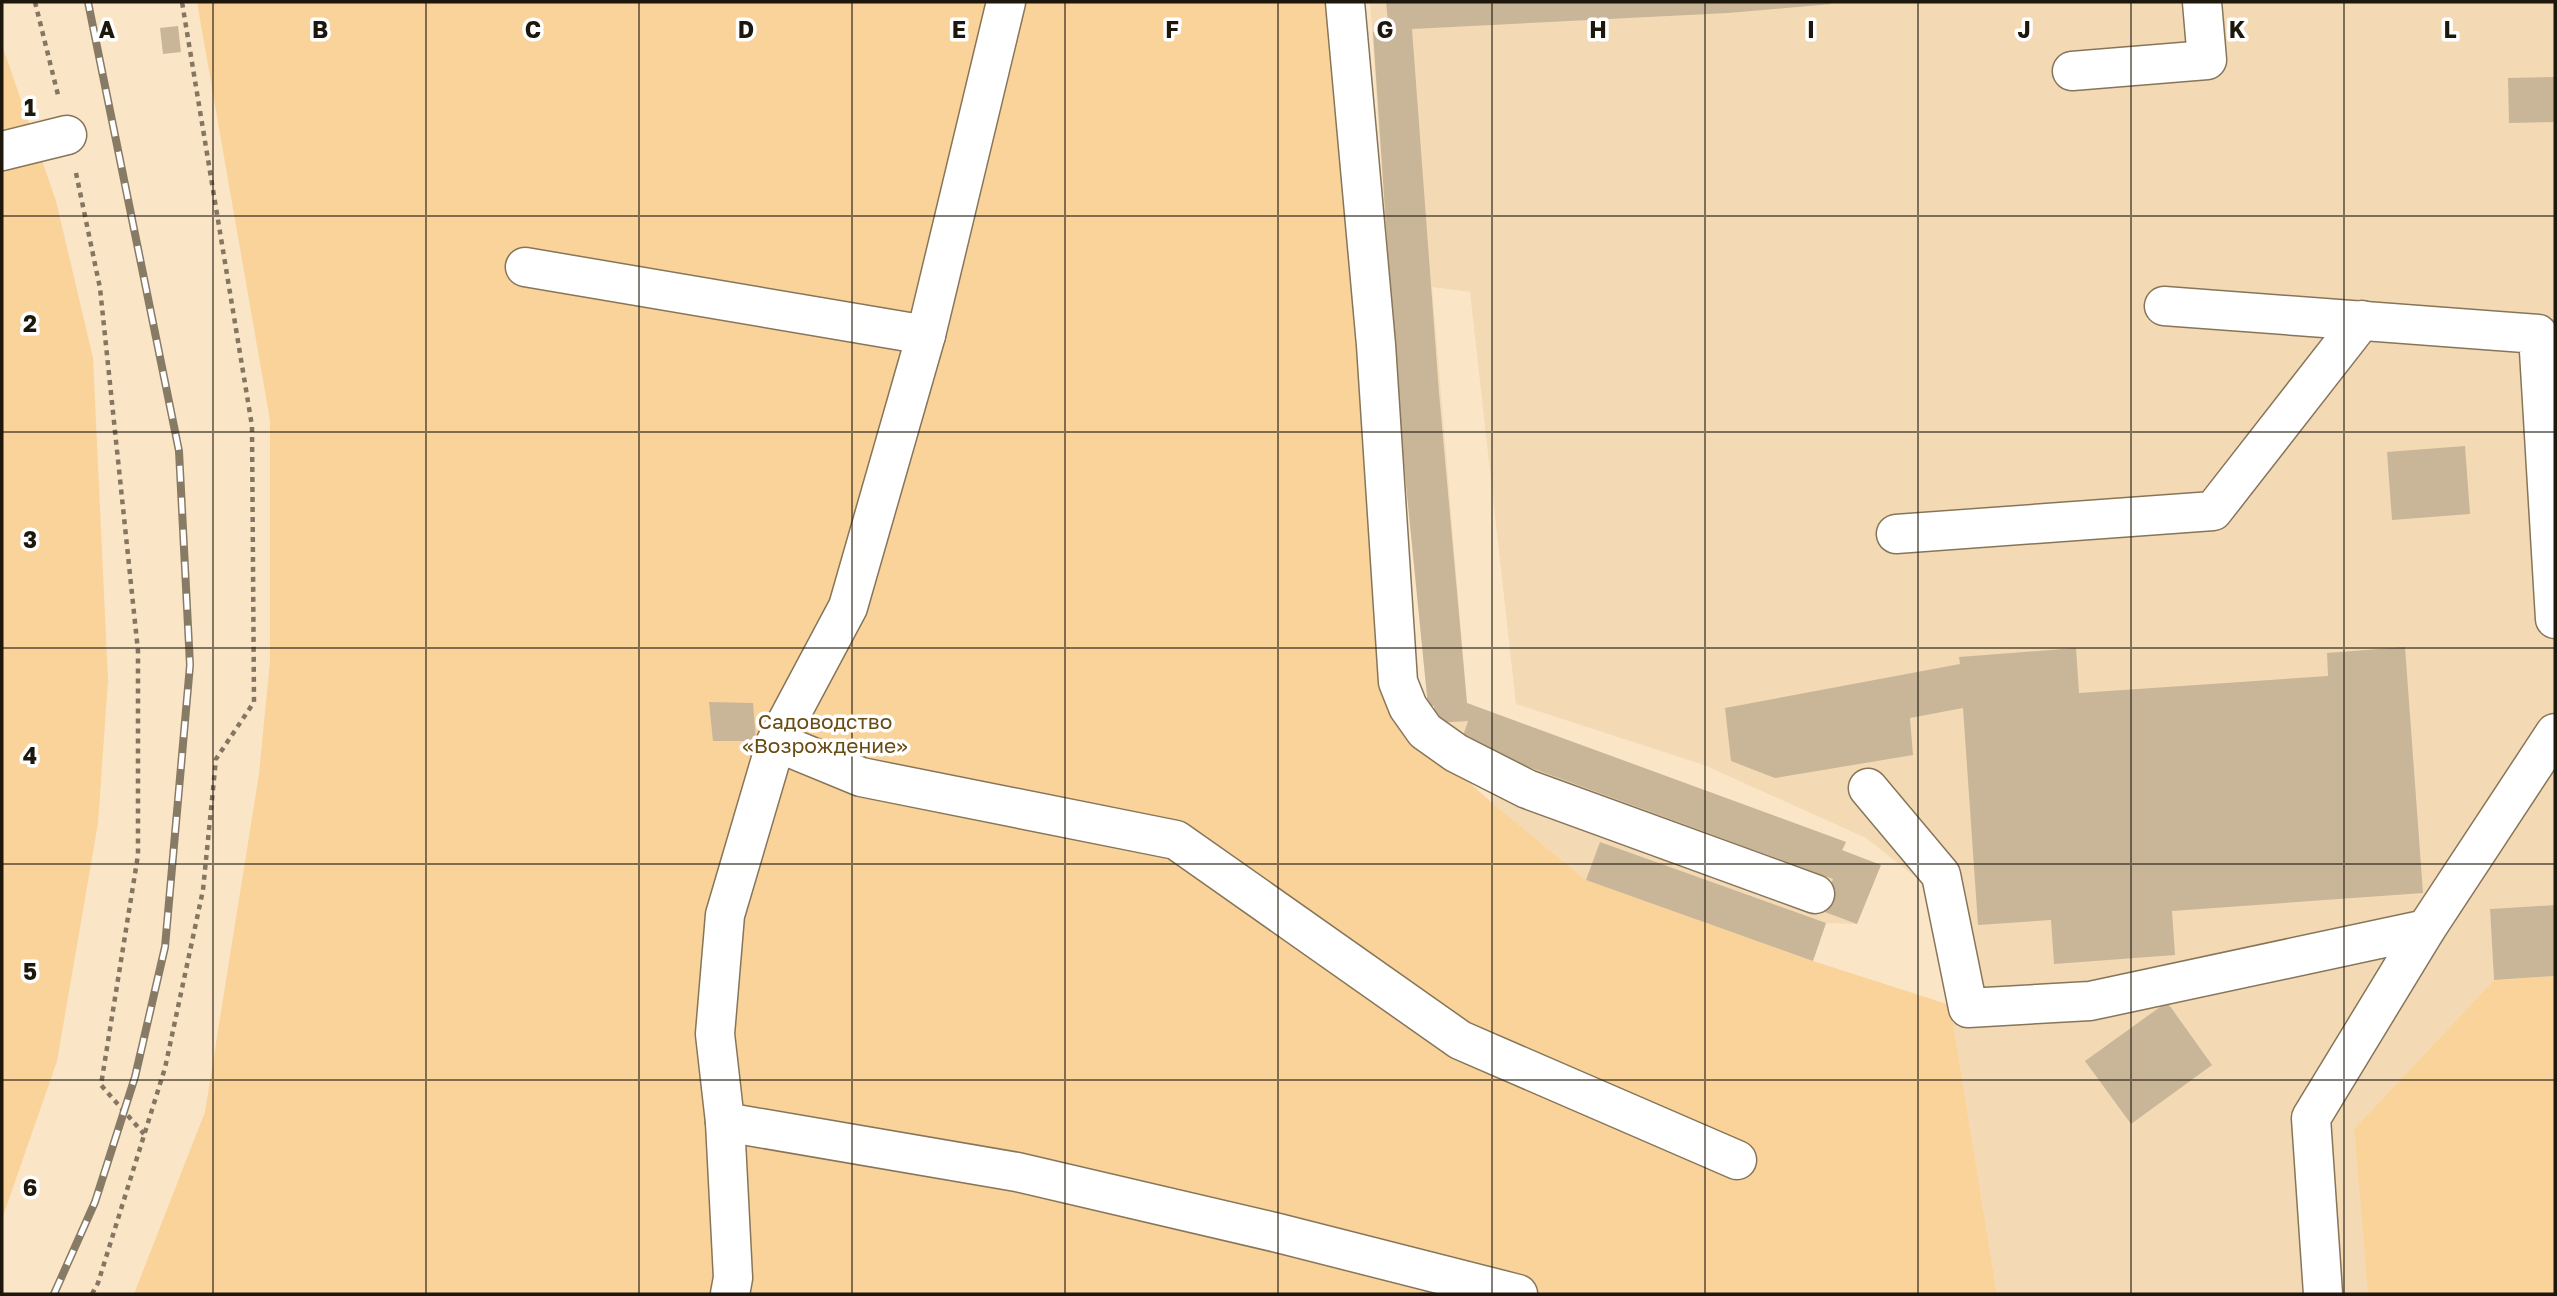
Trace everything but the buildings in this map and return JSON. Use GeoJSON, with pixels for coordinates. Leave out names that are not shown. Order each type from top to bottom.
{"type":"FeatureCollection","features":[{"type":"Feature","properties":{"kind":"street"},"geometry":{"type":"LineString","coordinates":[[730,1294],[733,1278],[725,1122],[715,1034],[725,915],[776,742],[848,607],[926,335],[1006,2]]}},
{"type":"Feature","properties":{"kind":"street"},"geometry":{"type":"LineString","coordinates":[[1345,2],[1376,345],[1398,682],[1408,707],[1425,731],[1456,753],[1527,789],[1815,894]]}},
{"type":"Feature","properties":{"kind":"street"},"geometry":{"type":"LineString","coordinates":[[2072,71],[2207,60],[2202,2]]}},
{"type":"Feature","properties":{"kind":"street"},"geometry":{"type":"LineString","coordinates":[[2,151],[67,135]]}},
{"type":"Feature","properties":{"kind":"street"},"geometry":{"type":"LineString","coordinates":[[526,267],[926,335]]}},
{"type":"Feature","properties":{"kind":"street"},"geometry":{"type":"LineString","coordinates":[[2164,306],[2538,334],[2555,620]]}},
{"type":"Feature","properties":{"kind":"street"},"geometry":{"type":"LineString","coordinates":[[1896,534],[2213,511],[2361,320]]}},
{"type":"Feature","properties":{"kind":"street"},"geometry":{"type":"LineString","coordinates":[[2323,1294],[2311,1118],[2426,929],[2555,733]]}},
{"type":"Feature","properties":{"kind":"street"},"geometry":{"type":"LineString","coordinates":[[776,742],[861,776],[1176,840],[1460,1040],[1737,1160]]}},
{"type":"Feature","properties":{"kind":"street"},"geometry":{"type":"LineString","coordinates":[[1868,788],[1941,875],[1968,1008],[2090,1001],[2426,929]]}},
{"type":"Feature","properties":{"kind":"street"},"geometry":{"type":"LineString","coordinates":[[725,1122],[1017,1172],[1278,1233],[1518,1294]]}},
{"type":"Feature","properties":{"kind":"path"},"geometry":{"type":"LineString","coordinates":[[35,2],[100,288],[138,652],[138,855],[101,1085],[145,1135]]}},
{"type":"Feature","properties":{"kind":"path"},"geometry":{"type":"LineString","coordinates":[[92,1294],[99,1283],[166,1068],[203,890],[216,759],[254,702],[252,426],[182,2]]}},
{"type":"Feature","properties":{"kind":"shaded area"},"geometry":{"type":"Polygon","coordinates":[[[1370,2],[2555,2],[2555,905],[2490,909],[2494,980],[2354,1129],[2368,1294],[1997,1294],[1950,1005],[1923,883],[1866,838],[1704,765],[1516,704],[1470,292],[1432,287],[1467,703],[1846,842],[1843,850],[1857,924],[1826,923],[1813,961],[1586,880],[1491,802],[1505,759],[1435,723],[1434,706],[1428,706],[1398,404],[1370,2]]]}},
{"type":"Feature","properties":{"kind":"green space","name":"Садоводство «Возрождение»"},"geometry":{"type":"Polygon","coordinates":[[[197,2],[1334,2],[1420,739],[1586,880],[1813,961],[1950,1005],[1997,1294],[134,1294],[205,1112],[259,774],[270,661],[270,420],[197,2]]]}},
{"type":"Feature","properties":{"kind":"green space"},"geometry":{"type":"Polygon","coordinates":[[[2,45],[56,201],[93,358],[108,680],[98,823],[57,1061],[2,1219],[2,45]]]}},
{"type":"Feature","properties":{"kind":"green space"},"geometry":{"type":"Polygon","coordinates":[[[2555,976],[2555,1294],[2368,1294],[2354,1129],[2494,980],[2555,976]]]}},
{"type":"Feature","properties":{"kind":"railway"},"geometry":{"type":"LineString","coordinates":[[54,1294],[95,1202],[135,1077],[165,947],[190,665],[179,451],[88,2]]}}]}
